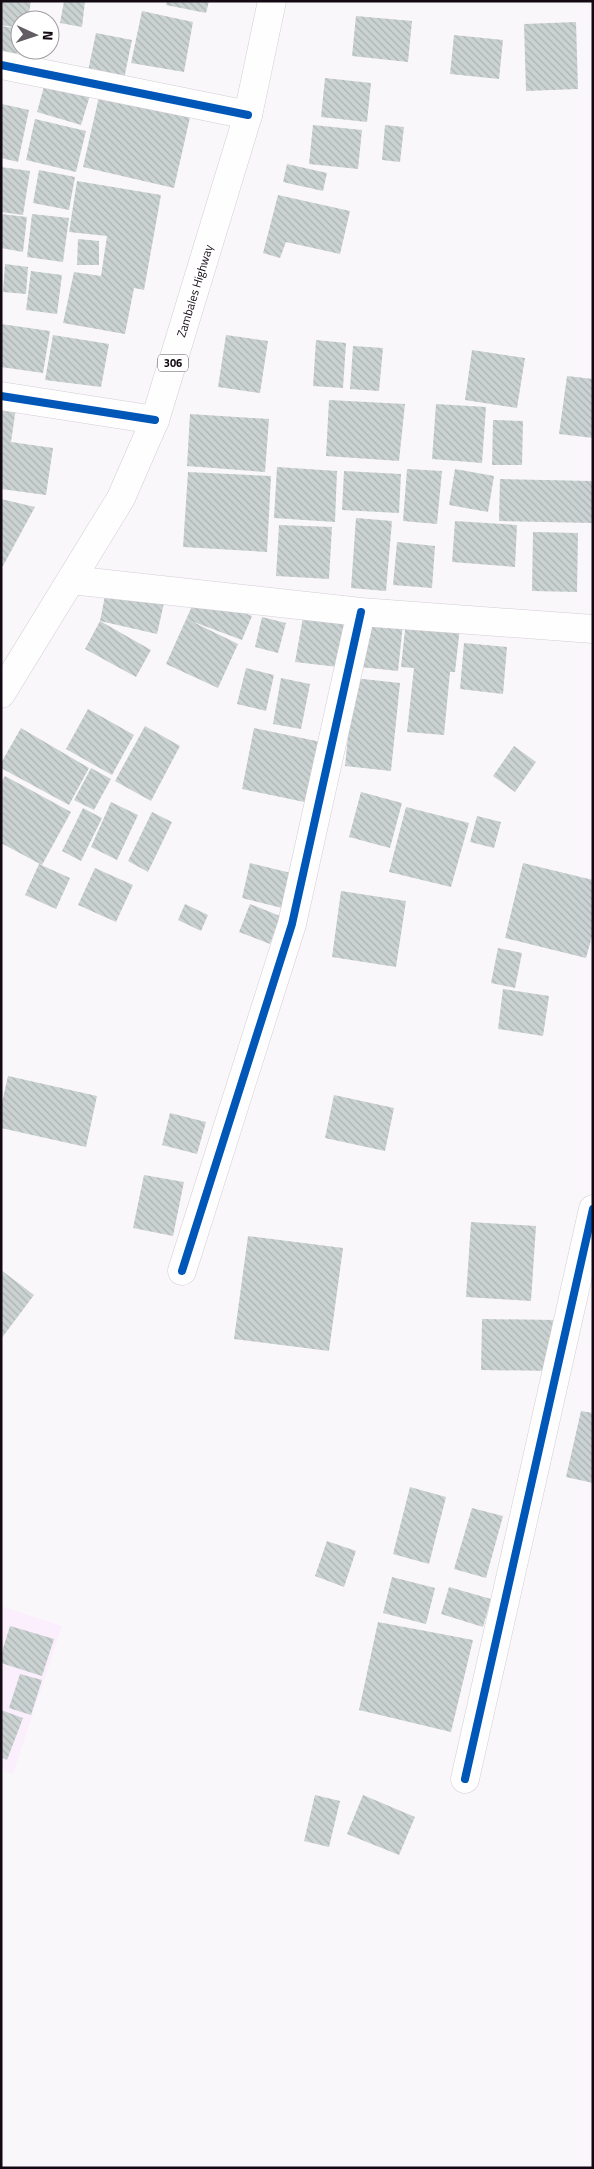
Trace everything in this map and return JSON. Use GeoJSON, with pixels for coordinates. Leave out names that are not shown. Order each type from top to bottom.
{"type":"FeatureCollection","features":[{"type":"Feature","properties":{"kind":"street","name":"Zambales Highway"},"geometry":{"type":"LineString","coordinates":[[1,694],[121,498],[155,420],[248,115],[272,1]]}},
{"type":"Feature","properties":{"kind":"street"},"geometry":{"type":"LineString","coordinates":[[1,65],[248,115]]}},
{"type":"Feature","properties":{"kind":"street"},"geometry":{"type":"LineString","coordinates":[[1,396],[155,420]]}},
{"type":"Feature","properties":{"kind":"street"},"geometry":{"type":"LineString","coordinates":[[71,580],[361,612],[593,629]]}},
{"type":"Feature","properties":{"kind":"street"},"geometry":{"type":"LineString","coordinates":[[182,1271],[292,924],[361,612]]}},
{"type":"Feature","properties":{"kind":"street"},"geometry":{"type":"LineString","coordinates":[[465,1779],[593,1209]]}},
{"type":"Feature","properties":{"kind":"shaded area"},"geometry":{"type":"Polygon","coordinates":[[[1,1606],[62,1626],[13,1774],[1,1770],[1,1606]]]}},
{"type":"Feature","properties":{"kind":"building"},"geometry":{"type":"Polygon","coordinates":[[[1,1],[31,1],[30,10],[10,10],[10,26],[1,25],[1,1]]]}},
{"type":"Feature","properties":{"kind":"building"},"geometry":{"type":"Polygon","coordinates":[[[64,1],[85,1],[82,27],[60,23],[64,1]]]}},
{"type":"Feature","properties":{"kind":"building"},"geometry":{"type":"Polygon","coordinates":[[[167,1],[209,1],[206,13],[166,5],[167,1]]]}},
{"type":"Feature","properties":{"kind":"building"},"geometry":{"type":"Polygon","coordinates":[[[142,11],[193,22],[184,72],[131,63],[142,11]]]}},
{"type":"Feature","properties":{"kind":"building"},"geometry":{"type":"Polygon","coordinates":[[[356,16],[412,21],[408,62],[352,56],[356,16]]]}},
{"type":"Feature","properties":{"kind":"building"},"geometry":{"type":"Polygon","coordinates":[[[576,22],[578,89],[526,91],[524,24],[576,22]]]}},
{"type":"Feature","properties":{"kind":"building"},"geometry":{"type":"Polygon","coordinates":[[[1,26],[10,27],[10,60],[17,60],[16,65],[1,63],[1,26]]]}},
{"type":"Feature","properties":{"kind":"building"},"geometry":{"type":"Polygon","coordinates":[[[96,33],[132,40],[124,79],[88,71],[96,33]]]}},
{"type":"Feature","properties":{"kind":"building"},"geometry":{"type":"Polygon","coordinates":[[[454,35],[503,40],[499,79],[450,74],[454,35]]]}},
{"type":"Feature","properties":{"kind":"building"},"geometry":{"type":"Polygon","coordinates":[[[325,78],[371,83],[367,122],[321,117],[325,78]]]}},
{"type":"Feature","properties":{"kind":"building"},"geometry":{"type":"Polygon","coordinates":[[[46,79],[91,92],[81,125],[37,112],[46,79]]]}},
{"type":"Feature","properties":{"kind":"building"},"geometry":{"type":"Polygon","coordinates":[[[100,92],[191,113],[174,188],[83,167],[100,92]]]}},
{"type":"Feature","properties":{"kind":"building"},"geometry":{"type":"Polygon","coordinates":[[[2,104],[29,110],[18,162],[1,158],[2,104]]]}},
{"type":"Feature","properties":{"kind":"building"},"geometry":{"type":"Polygon","coordinates":[[[35,119],[86,131],[76,172],[26,160],[35,119]]]}},
{"type":"Feature","properties":{"kind":"building"},"geometry":{"type":"Polygon","coordinates":[[[313,125],[362,130],[358,169],[309,164],[313,125]]]}},
{"type":"Feature","properties":{"kind":"building"},"geometry":{"type":"Polygon","coordinates":[[[385,125],[404,127],[400,162],[382,160],[385,125]]]}},
{"type":"Feature","properties":{"kind":"building"},"geometry":{"type":"Polygon","coordinates":[[[287,164],[327,173],[323,191],[283,182],[287,164]]]}},
{"type":"Feature","properties":{"kind":"building"},"geometry":{"type":"Polygon","coordinates":[[[1,167],[30,171],[23,215],[1,212],[1,167]]]}},
{"type":"Feature","properties":{"kind":"building"},"geometry":{"type":"Polygon","coordinates":[[[39,170],[75,177],[69,210],[33,203],[39,170]]]}},
{"type":"Feature","properties":{"kind":"building"},"geometry":{"type":"Polygon","coordinates":[[[77,181],[161,195],[144,290],[134,288],[125,334],[63,323],[74,272],[101,276],[107,236],[69,232],[77,181]]]}},
{"type":"Feature","properties":{"kind":"building"},"geometry":{"type":"Polygon","coordinates":[[[278,195],[350,211],[340,254],[286,242],[280,258],[263,253],[278,195]]]}},
{"type":"Feature","properties":{"kind":"building"},"geometry":{"type":"Polygon","coordinates":[[[1,214],[27,217],[23,252],[1,248],[1,214]]]}},
{"type":"Feature","properties":{"kind":"building"},"geometry":{"type":"Polygon","coordinates":[[[32,214],[69,218],[63,262],[27,257],[32,214]]]}},
{"type":"Feature","properties":{"kind":"building"},"geometry":{"type":"Polygon","coordinates":[[[78,239],[99,241],[99,265],[77,265],[78,239]]]}},
{"type":"Feature","properties":{"kind":"building"},"geometry":{"type":"Polygon","coordinates":[[[5,264],[28,267],[26,294],[3,292],[5,264]]]}},
{"type":"Feature","properties":{"kind":"building"},"geometry":{"type":"Polygon","coordinates":[[[31,271],[62,275],[57,314],[26,310],[31,271]]]}},
{"type":"Feature","properties":{"kind":"building"},"geometry":{"type":"Polygon","coordinates":[[[1,324],[50,331],[43,373],[1,367],[1,324]]]}},
{"type":"Feature","properties":{"kind":"building"},"geometry":{"type":"Polygon","coordinates":[[[53,335],[109,344],[101,387],[45,380],[53,335]]]}},
{"type":"Feature","properties":{"kind":"building"},"geometry":{"type":"Polygon","coordinates":[[[226,335],[268,341],[260,393],[218,387],[226,335]]]}},
{"type":"Feature","properties":{"kind":"building"},"geometry":{"type":"Polygon","coordinates":[[[316,340],[346,343],[343,388],[313,386],[316,340]]]}},
{"type":"Feature","properties":{"kind":"building"},"geometry":{"type":"Polygon","coordinates":[[[353,346],[383,348],[379,391],[350,389],[353,346]]]}},
{"type":"Feature","properties":{"kind":"building"},"geometry":{"type":"Polygon","coordinates":[[[472,350],[525,358],[517,408],[465,400],[472,350]]]}},
{"type":"Feature","properties":{"kind":"building"},"geometry":{"type":"Polygon","coordinates":[[[567,376],[593,379],[593,438],[559,434],[567,376]]]}},
{"type":"Feature","properties":{"kind":"building"},"geometry":{"type":"Polygon","coordinates":[[[1,399],[17,401],[11,442],[53,448],[46,495],[1,489],[1,399]]]}},
{"type":"Feature","properties":{"kind":"building"},"geometry":{"type":"Polygon","coordinates":[[[329,400],[405,404],[399,461],[326,456],[329,400]]]}},
{"type":"Feature","properties":{"kind":"building"},"geometry":{"type":"Polygon","coordinates":[[[436,404],[486,407],[482,463],[432,459],[436,404]]]}},
{"type":"Feature","properties":{"kind":"building"},"geometry":{"type":"Polygon","coordinates":[[[190,414],[269,419],[265,472],[187,466],[190,414]]]}},
{"type":"Feature","properties":{"kind":"building"},"geometry":{"type":"Polygon","coordinates":[[[493,420],[523,421],[522,465],[492,465],[493,420]]]}},
{"type":"Feature","properties":{"kind":"building"},"geometry":{"type":"Polygon","coordinates":[[[277,467],[337,471],[335,522],[274,518],[277,467]]]}},
{"type":"Feature","properties":{"kind":"building"},"geometry":{"type":"Polygon","coordinates":[[[407,469],[442,471],[437,524],[403,521],[407,469]]]}},
{"type":"Feature","properties":{"kind":"building"},"geometry":{"type":"Polygon","coordinates":[[[455,469],[494,476],[488,512],[449,505],[455,469]]]}},
{"type":"Feature","properties":{"kind":"building"},"geometry":{"type":"Polygon","coordinates":[[[344,471],[401,474],[399,513],[342,510],[344,471]]]}},
{"type":"Feature","properties":{"kind":"building"},"geometry":{"type":"Polygon","coordinates":[[[188,472],[271,476],[267,552],[183,547],[188,472]]]}},
{"type":"Feature","properties":{"kind":"building"},"geometry":{"type":"Polygon","coordinates":[[[500,479],[593,481],[593,523],[499,521],[500,479]]]}},
{"type":"Feature","properties":{"kind":"building"},"geometry":{"type":"Polygon","coordinates":[[[1,499],[35,507],[3,566],[1,566],[1,499]]]}},
{"type":"Feature","properties":{"kind":"building"},"geometry":{"type":"Polygon","coordinates":[[[356,518],[392,521],[386,591],[351,588],[356,518]]]}},
{"type":"Feature","properties":{"kind":"building"},"geometry":{"type":"Polygon","coordinates":[[[455,521],[517,525],[515,567],[452,562],[455,521]]]}},
{"type":"Feature","properties":{"kind":"building"},"geometry":{"type":"Polygon","coordinates":[[[279,525],[332,527],[329,579],[276,576],[279,525]]]}},
{"type":"Feature","properties":{"kind":"building"},"geometry":{"type":"Polygon","coordinates":[[[533,532],[578,533],[577,592],[532,591],[533,532]]]}},
{"type":"Feature","properties":{"kind":"building"},"geometry":{"type":"Polygon","coordinates":[[[397,542],[435,546],[432,588],[393,585],[397,542]]]}},
{"type":"Feature","properties":{"kind":"building"},"geometry":{"type":"Polygon","coordinates":[[[106,591],[164,603],[157,634],[100,621],[106,591]]]}},
{"type":"Feature","properties":{"kind":"building"},"geometry":{"type":"Polygon","coordinates":[[[197,595],[252,616],[242,640],[191,621],[238,644],[218,688],[166,664],[197,595]]]}},
{"type":"Feature","properties":{"kind":"building"},"geometry":{"type":"Polygon","coordinates":[[[262,617],[286,623],[278,653],[255,647],[262,617]]]}},
{"type":"Feature","properties":{"kind":"building"},"geometry":{"type":"Polygon","coordinates":[[[303,617],[346,621],[338,667],[295,662],[303,617]]]}},
{"type":"Feature","properties":{"kind":"building"},"geometry":{"type":"Polygon","coordinates":[[[365,620],[403,624],[398,671],[360,667],[365,620]]]}},
{"type":"Feature","properties":{"kind":"building"},"geometry":{"type":"Polygon","coordinates":[[[100,621],[151,650],[136,677],[85,649],[100,621]]]}},
{"type":"Feature","properties":{"kind":"building"},"geometry":{"type":"Polygon","coordinates":[[[406,621],[460,627],[455,672],[450,672],[444,735],[407,732],[414,668],[401,667],[406,621]]]}},
{"type":"Feature","properties":{"kind":"building"},"geometry":{"type":"Polygon","coordinates":[[[464,643],[507,647],[503,694],[460,689],[464,643]]]}},
{"type":"Feature","properties":{"kind":"building"},"geometry":{"type":"Polygon","coordinates":[[[246,668],[274,675],[266,711],[237,704],[246,668]]]}},
{"type":"Feature","properties":{"kind":"building"},"geometry":{"type":"Polygon","coordinates":[[[281,678],[310,684],[301,729],[273,724],[281,678]]]}},
{"type":"Feature","properties":{"kind":"building"},"geometry":{"type":"Polygon","coordinates":[[[354,678],[400,683],[391,771],[345,766],[354,678]]]}},
{"type":"Feature","properties":{"kind":"building"},"geometry":{"type":"Polygon","coordinates":[[[88,709],[134,735],[112,775],[66,749],[88,709]]]}},
{"type":"Feature","properties":{"kind":"building"},"geometry":{"type":"Polygon","coordinates":[[[145,726],[180,746],[151,801],[115,781],[145,726]]]}},
{"type":"Feature","properties":{"kind":"building"},"geometry":{"type":"Polygon","coordinates":[[[21,728],[89,768],[69,805],[1,768],[1,763],[21,728]]]}},
{"type":"Feature","properties":{"kind":"building"},"geometry":{"type":"Polygon","coordinates":[[[254,728],[321,742],[309,803],[242,789],[254,728]]]}},
{"type":"Feature","properties":{"kind":"building"},"geometry":{"type":"Polygon","coordinates":[[[514,746],[536,762],[515,792],[493,776],[514,746]]]}},
{"type":"Feature","properties":{"kind":"building"},"geometry":{"type":"Polygon","coordinates":[[[91,768],[111,779],[94,810],[74,800],[91,768]]]}},
{"type":"Feature","properties":{"kind":"building"},"geometry":{"type":"Polygon","coordinates":[[[5,776],[71,812],[42,865],[1,843],[1,782],[5,776]]]}},
{"type":"Feature","properties":{"kind":"building"},"geometry":{"type":"Polygon","coordinates":[[[361,792],[402,803],[390,848],[349,837],[361,792]]]}},
{"type":"Feature","properties":{"kind":"building"},"geometry":{"type":"Polygon","coordinates":[[[111,802],[138,815],[117,860],[91,847],[111,802]]]}},
{"type":"Feature","properties":{"kind":"building"},"geometry":{"type":"Polygon","coordinates":[[[406,807],[469,823],[451,887],[389,872],[406,807]]]}},
{"type":"Feature","properties":{"kind":"building"},"geometry":{"type":"Polygon","coordinates":[[[83,808],[102,818],[81,861],[62,851],[83,808]]]}},
{"type":"Feature","properties":{"kind":"building"},"geometry":{"type":"Polygon","coordinates":[[[152,812],[172,822],[148,872],[128,861],[152,812]]]}},
{"type":"Feature","properties":{"kind":"building"},"geometry":{"type":"Polygon","coordinates":[[[477,816],[501,822],[494,848],[470,842],[477,816]]]}},
{"type":"Feature","properties":{"kind":"building"},"geometry":{"type":"Polygon","coordinates":[[[250,863],[291,873],[282,908],[242,898],[250,863]]]}},
{"type":"Feature","properties":{"kind":"building"},"geometry":{"type":"Polygon","coordinates":[[[523,863],[593,880],[593,933],[586,958],[505,938],[523,863]]]}},
{"type":"Feature","properties":{"kind":"building"},"geometry":{"type":"Polygon","coordinates":[[[39,864],[70,878],[56,909],[25,895],[39,864]]]}},
{"type":"Feature","properties":{"kind":"building"},"geometry":{"type":"Polygon","coordinates":[[[95,868],[133,885],[116,922],[78,905],[95,868]]]}},
{"type":"Feature","properties":{"kind":"building"},"geometry":{"type":"Polygon","coordinates":[[[341,891],[406,901],[396,967],[332,957],[341,891]]]}},
{"type":"Feature","properties":{"kind":"building"},"geometry":{"type":"Polygon","coordinates":[[[185,904],[208,915],[201,931],[178,920],[185,904]]]}},
{"type":"Feature","properties":{"kind":"building"},"geometry":{"type":"Polygon","coordinates":[[[250,904],[280,916],[270,944],[239,932],[250,904]]]}},
{"type":"Feature","properties":{"kind":"building"},"geometry":{"type":"Polygon","coordinates":[[[498,948],[522,953],[515,988],[491,983],[498,948]]]}},
{"type":"Feature","properties":{"kind":"building"},"geometry":{"type":"Polygon","coordinates":[[[503,989],[549,996],[543,1036],[498,1029],[503,989]]]}},
{"type":"Feature","properties":{"kind":"building"},"geometry":{"type":"Polygon","coordinates":[[[8,1076],[97,1096],[86,1147],[1,1128],[1,1107],[8,1076]]]}},
{"type":"Feature","properties":{"kind":"building"},"geometry":{"type":"Polygon","coordinates":[[[334,1095],[394,1108],[385,1151],[325,1138],[334,1095]]]}},
{"type":"Feature","properties":{"kind":"building"},"geometry":{"type":"Polygon","coordinates":[[[170,1113],[206,1122],[197,1154],[162,1145],[170,1113]]]}},
{"type":"Feature","properties":{"kind":"building"},"geometry":{"type":"Polygon","coordinates":[[[144,1175],[184,1182],[173,1236],[133,1228],[144,1175]]]}},
{"type":"Feature","properties":{"kind":"building"},"geometry":{"type":"Polygon","coordinates":[[[471,1222],[536,1226],[531,1301],[466,1297],[471,1222]]]}},
{"type":"Feature","properties":{"kind":"building"},"geometry":{"type":"Polygon","coordinates":[[[248,1236],[343,1248],[329,1351],[234,1339],[248,1236]]]}},
{"type":"Feature","properties":{"kind":"building"},"geometry":{"type":"Polygon","coordinates":[[[1,1270],[34,1295],[1,1339],[1,1270]]]}},
{"type":"Feature","properties":{"kind":"building"},"geometry":{"type":"Polygon","coordinates":[[[482,1319],[556,1320],[555,1371],[481,1370],[482,1319]]]}},
{"type":"Feature","properties":{"kind":"building"},"geometry":{"type":"Polygon","coordinates":[[[581,1411],[593,1413],[593,1483],[566,1477],[581,1411]]]}},
{"type":"Feature","properties":{"kind":"building"},"geometry":{"type":"Polygon","coordinates":[[[410,1487],[446,1497],[429,1564],[393,1554],[410,1487]]]}},
{"type":"Feature","properties":{"kind":"building"},"geometry":{"type":"Polygon","coordinates":[[[472,1508],[503,1516],[486,1578],[454,1569],[472,1508]]]}},
{"type":"Feature","properties":{"kind":"building"},"geometry":{"type":"Polygon","coordinates":[[[327,1541],[356,1551],[344,1587],[315,1576],[327,1541]]]}},
{"type":"Feature","properties":{"kind":"building"},"geometry":{"type":"Polygon","coordinates":[[[392,1577],[435,1588],[426,1624],[383,1613],[392,1577]]]}},
{"type":"Feature","properties":{"kind":"building"},"geometry":{"type":"Polygon","coordinates":[[[449,1587],[491,1599],[483,1627],[441,1614],[449,1587]]]}},
{"type":"Feature","properties":{"kind":"building"},"geometry":{"type":"Polygon","coordinates":[[[378,1622],[473,1640],[451,1732],[359,1710],[378,1622]]]}},
{"type":"Feature","properties":{"kind":"building"},"geometry":{"type":"Polygon","coordinates":[[[10,1626],[54,1639],[42,1676],[1,1663],[1,1655],[10,1626]]]}},
{"type":"Feature","properties":{"kind":"building"},"geometry":{"type":"Polygon","coordinates":[[[20,1674],[42,1680],[31,1715],[9,1708],[20,1674]]]}},
{"type":"Feature","properties":{"kind":"building"},"geometry":{"type":"Polygon","coordinates":[[[1,1710],[23,1718],[7,1760],[1,1757],[1,1710]]]}},
{"type":"Feature","properties":{"kind":"building"},"geometry":{"type":"Polygon","coordinates":[[[315,1795],[340,1801],[329,1847],[304,1841],[315,1795]]]}},
{"type":"Feature","properties":{"kind":"building"},"geometry":{"type":"Polygon","coordinates":[[[363,1795],[415,1817],[399,1855],[347,1834],[363,1795]]]}},
{"type":"Feature","properties":{"kind":"cycle path"},"geometry":{"type":"LineString","coordinates":[[1,65],[248,115]]}},
{"type":"Feature","properties":{"kind":"cycle path"},"geometry":{"type":"LineString","coordinates":[[1,396],[155,420]]}},
{"type":"Feature","properties":{"kind":"cycle path"},"geometry":{"type":"LineString","coordinates":[[182,1271],[292,924],[361,612]]}},
{"type":"Feature","properties":{"kind":"cycle path"},"geometry":{"type":"LineString","coordinates":[[465,1779],[593,1209]]}}]}
